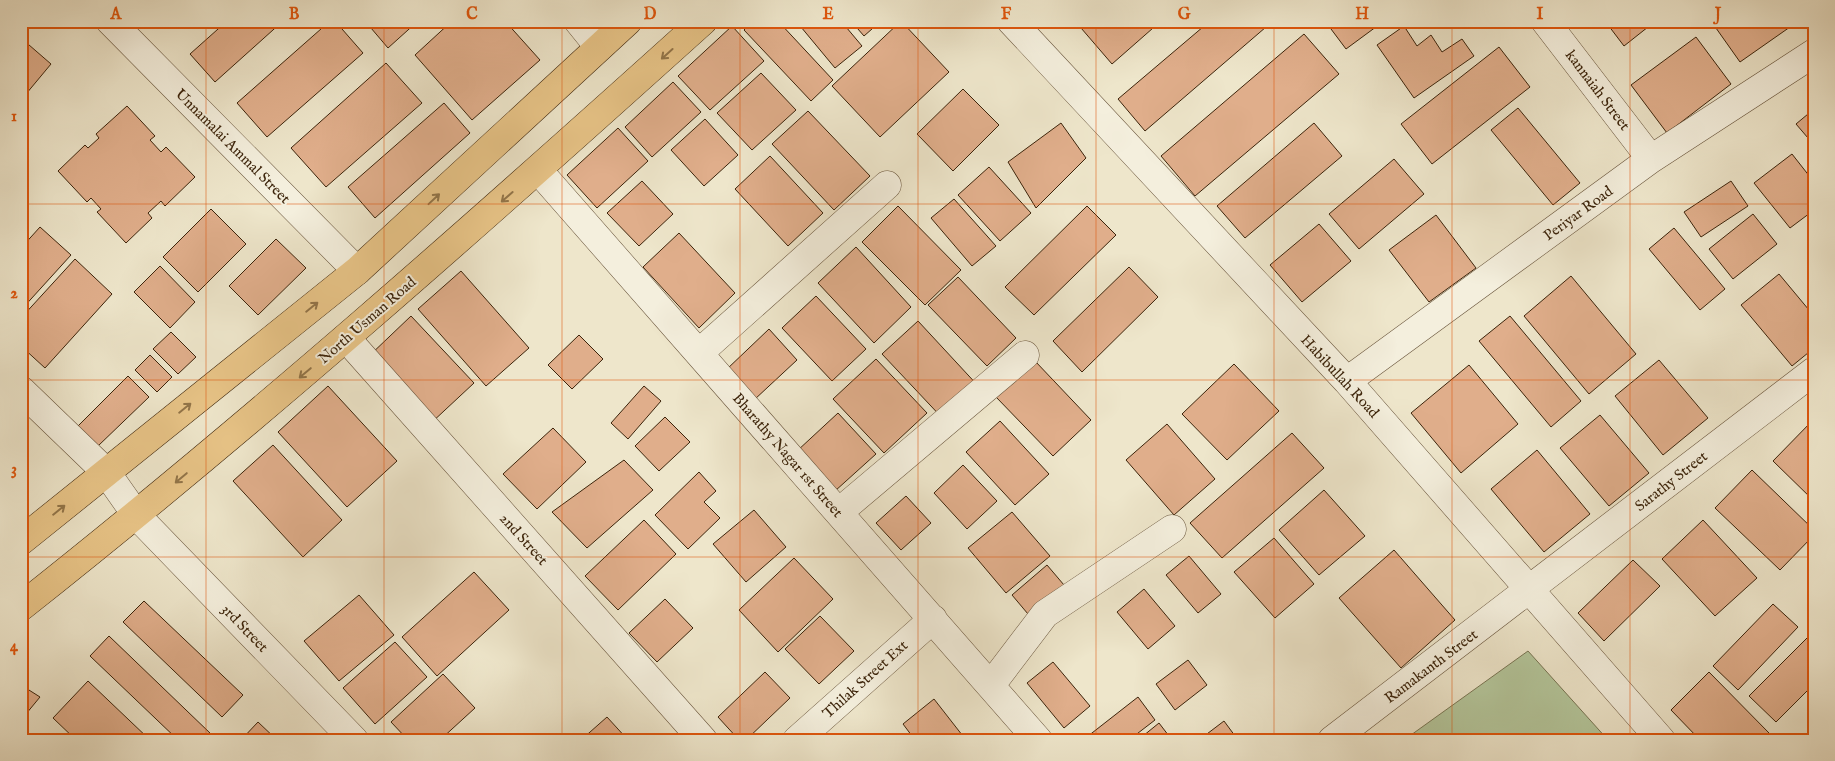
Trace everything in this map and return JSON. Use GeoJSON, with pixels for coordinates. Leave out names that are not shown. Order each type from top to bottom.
{"type":"FeatureCollection","features":[{"type":"Feature","properties":{"kind":"main road"},"geometry":{"type":"LineString","coordinates":[[21,541],[357,271],[628,21]]}},
{"type":"Feature","properties":{"kind":"main road","name":"North Usman Road"},"geometry":{"type":"LineString","coordinates":[[21,607],[137,516],[346,338],[538,170],[703,21]]}},
{"type":"Feature","properties":{"kind":"street","name":"Unnamalai Ammal Street"},"geometry":{"type":"LineString","coordinates":[[110,21],[357,271]]}},
{"type":"Feature","properties":{"kind":"street"},"geometry":{"type":"LineString","coordinates":[[578,21],[599,47]]}},
{"type":"Feature","properties":{"kind":"street","name":"Habibullah Road"},"geometry":{"type":"LineString","coordinates":[[1011,21],[1347,381],[1661,740]]}},
{"type":"Feature","properties":{"kind":"street","name":"kannaiah Street"},"geometry":{"type":"LineString","coordinates":[[1545,21],[1651,159]]}},
{"type":"Feature","properties":{"kind":"street","name":"Periyar Road"},"geometry":{"type":"LineString","coordinates":[[1347,381],[1651,159],[1814,53]]}},
{"type":"Feature","properties":{"kind":"street","name":"Bharathy Nagar 1st Street"},"geometry":{"type":"LineString","coordinates":[[538,170],[1038,740]]}},
{"type":"Feature","properties":{"kind":"street"},"geometry":{"type":"LineString","coordinates":[[699,353],[887,184]]}},
{"type":"Feature","properties":{"kind":"street","name":"2nd Street"},"geometry":{"type":"LineString","coordinates":[[346,338],[703,740]]}},
{"type":"Feature","properties":{"kind":"street"},"geometry":{"type":"LineString","coordinates":[[839,512],[1024,356]]}},
{"type":"Feature","properties":{"kind":"street","name":"Sarathy Street"},"geometry":{"type":"LineString","coordinates":[[1529,591],[1814,371]]}},
{"type":"Feature","properties":{"kind":"street","name":"3rd Street"},"geometry":{"type":"LineString","coordinates":[[21,390],[106,472],[137,516],[354,740]]}},
{"type":"Feature","properties":{"kind":"street"},"geometry":{"type":"LineString","coordinates":[[990,685],[1045,614],[1172,529]]}},
{"type":"Feature","properties":{"kind":"street","name":"Ramakanth Street"},"geometry":{"type":"LineString","coordinates":[[1332,740],[1529,591]]}},
{"type":"Feature","properties":{"kind":"street","name":"Thilak Street Ext"},"geometry":{"type":"LineString","coordinates":[[797,740],[933,619]]}},
{"type":"Feature","properties":{"kind":"green space"},"geometry":{"type":"Polygon","coordinates":[[[1528,651],[1608,740],[1404,740],[1528,651]]]}},
{"type":"Feature","properties":{"kind":"building"},"geometry":{"type":"Polygon","coordinates":[[[227,21],[283,21],[215,82],[190,54],[227,21]]]}},
{"type":"Feature","properties":{"kind":"building"},"geometry":{"type":"Polygon","coordinates":[[[330,21],[335,21],[363,53],[267,137],[237,103],[330,21]]]}},
{"type":"Feature","properties":{"kind":"building"},"geometry":{"type":"Polygon","coordinates":[[[365,21],[418,21],[388,48],[365,21]]]}},
{"type":"Feature","properties":{"kind":"building"},"geometry":{"type":"Polygon","coordinates":[[[452,21],[505,21],[540,60],[472,120],[415,55],[452,21]]]}},
{"type":"Feature","properties":{"kind":"building"},"geometry":{"type":"Polygon","coordinates":[[[753,21],[778,21],[833,80],[811,101],[744,30],[753,21]]]}},
{"type":"Feature","properties":{"kind":"building"},"geometry":{"type":"Polygon","coordinates":[[[796,21],[841,21],[862,46],[835,68],[796,21]]]}},
{"type":"Feature","properties":{"kind":"building"},"geometry":{"type":"Polygon","coordinates":[[[851,21],[881,21],[864,36],[851,21]]]}},
{"type":"Feature","properties":{"kind":"building"},"geometry":{"type":"Polygon","coordinates":[[[901,21],[949,72],[880,137],[832,86],[901,21]]]}},
{"type":"Feature","properties":{"kind":"building"},"geometry":{"type":"Polygon","coordinates":[[[1075,21],[1161,21],[1112,64],[1075,21]]]}},
{"type":"Feature","properties":{"kind":"building"},"geometry":{"type":"Polygon","coordinates":[[[1210,21],[1273,21],[1145,131],[1118,99],[1210,21]]]}},
{"type":"Feature","properties":{"kind":"building"},"geometry":{"type":"Polygon","coordinates":[[[1325,21],[1384,21],[1346,49],[1325,21]]]}},
{"type":"Feature","properties":{"kind":"building"},"geometry":{"type":"Polygon","coordinates":[[[1605,21],[1643,21],[1648,27],[1624,46],[1605,21]]]}},
{"type":"Feature","properties":{"kind":"building"},"geometry":{"type":"Polygon","coordinates":[[[1711,21],[1785,21],[1790,27],[1740,62],[1711,21]]]}},
{"type":"Feature","properties":{"kind":"building"},"geometry":{"type":"Polygon","coordinates":[[[1803,21],[1814,21],[1813,35],[1803,21]]]}},
{"type":"Feature","properties":{"kind":"building"},"geometry":{"type":"Polygon","coordinates":[[[732,26],[764,61],[710,110],[678,76],[732,26]]]}},
{"type":"Feature","properties":{"kind":"building"},"geometry":{"type":"Polygon","coordinates":[[[1404,26],[1417,46],[1431,35],[1442,52],[1462,39],[1474,56],[1414,98],[1377,45],[1404,26]]]}},
{"type":"Feature","properties":{"kind":"building"},"geometry":{"type":"Polygon","coordinates":[[[1304,34],[1339,74],[1195,196],[1161,156],[1304,34]]]}},
{"type":"Feature","properties":{"kind":"building"},"geometry":{"type":"Polygon","coordinates":[[[1696,37],[1731,84],[1667,133],[1631,85],[1696,37]]]}},
{"type":"Feature","properties":{"kind":"building"},"geometry":{"type":"Polygon","coordinates":[[[21,38],[51,64],[21,100],[21,38]]]}},
{"type":"Feature","properties":{"kind":"building"},"geometry":{"type":"Polygon","coordinates":[[[1499,47],[1530,87],[1432,164],[1401,124],[1499,47]]]}},
{"type":"Feature","properties":{"kind":"building"},"geometry":{"type":"Polygon","coordinates":[[[386,63],[422,103],[326,187],[291,148],[386,63]]]}},
{"type":"Feature","properties":{"kind":"building"},"geometry":{"type":"Polygon","coordinates":[[[761,73],[796,110],[752,150],[717,113],[761,73]]]}},
{"type":"Feature","properties":{"kind":"building"},"geometry":{"type":"Polygon","coordinates":[[[673,82],[701,112],[652,157],[625,127],[673,82]]]}},
{"type":"Feature","properties":{"kind":"building"},"geometry":{"type":"Polygon","coordinates":[[[963,89],[999,125],[953,171],[917,134],[963,89]]]}},
{"type":"Feature","properties":{"kind":"building"},"geometry":{"type":"Polygon","coordinates":[[[444,103],[470,133],[375,218],[348,187],[444,103]]]}},
{"type":"Feature","properties":{"kind":"building"},"geometry":{"type":"Polygon","coordinates":[[[127,106],[155,136],[150,140],[161,152],[166,147],[195,177],[165,206],[161,201],[148,213],[152,218],[126,243],[97,212],[101,209],[91,198],[87,202],[58,171],[85,145],[88,148],[99,138],[96,134],[127,106]]]}},
{"type":"Feature","properties":{"kind":"building"},"geometry":{"type":"Polygon","coordinates":[[[1518,108],[1580,183],[1553,205],[1491,130],[1518,108]]]}},
{"type":"Feature","properties":{"kind":"building"},"geometry":{"type":"Polygon","coordinates":[[[1814,109],[1814,145],[1796,124],[1814,109]]]}},
{"type":"Feature","properties":{"kind":"building"},"geometry":{"type":"Polygon","coordinates":[[[808,111],[870,176],[834,210],[772,144],[808,111]]]}},
{"type":"Feature","properties":{"kind":"building"},"geometry":{"type":"Polygon","coordinates":[[[705,119],[738,155],[704,186],[671,150],[705,119]]]}},
{"type":"Feature","properties":{"kind":"building"},"geometry":{"type":"Polygon","coordinates":[[[1061,123],[1086,158],[1036,208],[1008,162],[1061,123]]]}},
{"type":"Feature","properties":{"kind":"building"},"geometry":{"type":"Polygon","coordinates":[[[1314,123],[1342,156],[1245,238],[1217,206],[1314,123]]]}},
{"type":"Feature","properties":{"kind":"building"},"geometry":{"type":"Polygon","coordinates":[[[618,128],[648,161],[597,208],[567,175],[618,128]]]}},
{"type":"Feature","properties":{"kind":"building"},"geometry":{"type":"Polygon","coordinates":[[[1792,154],[1814,182],[1814,210],[1790,228],[1754,183],[1792,154]]]}},
{"type":"Feature","properties":{"kind":"building"},"geometry":{"type":"Polygon","coordinates":[[[770,156],[823,213],[788,246],[735,189],[770,156]]]}},
{"type":"Feature","properties":{"kind":"building"},"geometry":{"type":"Polygon","coordinates":[[[1394,159],[1424,194],[1359,249],[1329,214],[1394,159]]]}},
{"type":"Feature","properties":{"kind":"building"},"geometry":{"type":"Polygon","coordinates":[[[989,167],[1031,213],[1000,241],[958,195],[989,167]]]}},
{"type":"Feature","properties":{"kind":"building"},"geometry":{"type":"Polygon","coordinates":[[[642,181],[673,214],[639,246],[607,213],[642,181]]]}},
{"type":"Feature","properties":{"kind":"building"},"geometry":{"type":"Polygon","coordinates":[[[1731,181],[1748,206],[1701,237],[1684,212],[1731,181]]]}},
{"type":"Feature","properties":{"kind":"building"},"geometry":{"type":"Polygon","coordinates":[[[954,199],[996,246],[972,266],[931,218],[954,199]]]}},
{"type":"Feature","properties":{"kind":"building"},"geometry":{"type":"Polygon","coordinates":[[[898,206],[961,270],[925,305],[862,242],[898,206]]]}},
{"type":"Feature","properties":{"kind":"building"},"geometry":{"type":"Polygon","coordinates":[[[1087,206],[1116,235],[1034,315],[1005,287],[1087,206]]]}},
{"type":"Feature","properties":{"kind":"building"},"geometry":{"type":"Polygon","coordinates":[[[211,209],[246,244],[198,292],[163,257],[211,209]]]}},
{"type":"Feature","properties":{"kind":"building"},"geometry":{"type":"Polygon","coordinates":[[[1753,214],[1777,244],[1733,279],[1709,249],[1753,214]]]}},
{"type":"Feature","properties":{"kind":"building"},"geometry":{"type":"Polygon","coordinates":[[[1436,215],[1476,268],[1429,302],[1389,250],[1436,215]]]}},
{"type":"Feature","properties":{"kind":"building"},"geometry":{"type":"Polygon","coordinates":[[[1319,224],[1351,261],[1302,302],[1270,265],[1319,224]]]}},
{"type":"Feature","properties":{"kind":"building"},"geometry":{"type":"Polygon","coordinates":[[[40,227],[71,255],[21,310],[21,248],[40,227]]]}},
{"type":"Feature","properties":{"kind":"building"},"geometry":{"type":"Polygon","coordinates":[[[1674,228],[1725,289],[1700,310],[1649,249],[1674,228]]]}},
{"type":"Feature","properties":{"kind":"building"},"geometry":{"type":"Polygon","coordinates":[[[679,233],[735,293],[699,328],[643,267],[679,233]]]}},
{"type":"Feature","properties":{"kind":"building"},"geometry":{"type":"Polygon","coordinates":[[[276,239],[306,268],[258,315],[229,286],[276,239]]]}},
{"type":"Feature","properties":{"kind":"building"},"geometry":{"type":"Polygon","coordinates":[[[856,247],[911,307],[874,343],[818,283],[856,247]]]}},
{"type":"Feature","properties":{"kind":"building"},"geometry":{"type":"Polygon","coordinates":[[[75,259],[112,294],[45,368],[21,346],[21,318],[75,259]]]}},
{"type":"Feature","properties":{"kind":"building"},"geometry":{"type":"Polygon","coordinates":[[[160,266],[195,302],[170,328],[134,292],[160,266]]]}},
{"type":"Feature","properties":{"kind":"building"},"geometry":{"type":"Polygon","coordinates":[[[1129,267],[1158,297],[1082,372],[1053,341],[1129,267]]]}},
{"type":"Feature","properties":{"kind":"building"},"geometry":{"type":"Polygon","coordinates":[[[461,271],[529,348],[486,386],[418,309],[461,271]]]}},
{"type":"Feature","properties":{"kind":"building"},"geometry":{"type":"Polygon","coordinates":[[[1779,274],[1814,316],[1814,348],[1792,366],[1741,305],[1779,274]]]}},
{"type":"Feature","properties":{"kind":"building"},"geometry":{"type":"Polygon","coordinates":[[[1571,276],[1636,354],[1589,394],[1524,316],[1571,276]]]}},
{"type":"Feature","properties":{"kind":"building"},"geometry":{"type":"Polygon","coordinates":[[[958,277],[1016,338],[987,366],[928,305],[958,277]]]}},
{"type":"Feature","properties":{"kind":"building"},"geometry":{"type":"Polygon","coordinates":[[[816,296],[866,349],[832,381],[782,328],[816,296]]]}},
{"type":"Feature","properties":{"kind":"building"},"geometry":{"type":"Polygon","coordinates":[[[411,316],[474,383],[430,424],[368,357],[411,316]]]}},
{"type":"Feature","properties":{"kind":"building"},"geometry":{"type":"Polygon","coordinates":[[[1510,316],[1581,401],[1551,427],[1479,341],[1510,316]]]}},
{"type":"Feature","properties":{"kind":"building"},"geometry":{"type":"Polygon","coordinates":[[[918,321],[981,389],[946,422],[882,354],[918,321]]]}},
{"type":"Feature","properties":{"kind":"building"},"geometry":{"type":"Polygon","coordinates":[[[769,329],[797,360],[754,400],[726,370],[769,329]]]}},
{"type":"Feature","properties":{"kind":"building"},"geometry":{"type":"Polygon","coordinates":[[[171,332],[196,357],[178,374],[153,349],[171,332]]]}},
{"type":"Feature","properties":{"kind":"building"},"geometry":{"type":"Polygon","coordinates":[[[579,335],[603,359],[572,389],[548,365],[579,335]]]}},
{"type":"Feature","properties":{"kind":"building"},"geometry":{"type":"Polygon","coordinates":[[[150,355],[172,377],[157,392],[135,370],[150,355]]]}},
{"type":"Feature","properties":{"kind":"building"},"geometry":{"type":"Polygon","coordinates":[[[876,359],[927,413],[884,453],[833,399],[876,359]]]}},
{"type":"Feature","properties":{"kind":"building"},"geometry":{"type":"Polygon","coordinates":[[[1659,360],[1708,418],[1663,455],[1615,396],[1659,360]]]}},
{"type":"Feature","properties":{"kind":"building"},"geometry":{"type":"Polygon","coordinates":[[[1035,361],[1091,420],[1053,456],[996,397],[1035,361]]]}},
{"type":"Feature","properties":{"kind":"building"},"geometry":{"type":"Polygon","coordinates":[[[1234,364],[1279,411],[1227,460],[1182,414],[1234,364]]]}},
{"type":"Feature","properties":{"kind":"building"},"geometry":{"type":"Polygon","coordinates":[[[1469,365],[1518,424],[1461,473],[1411,413],[1469,365]]]}},
{"type":"Feature","properties":{"kind":"building"},"geometry":{"type":"Polygon","coordinates":[[[128,376],[149,397],[98,446],[78,426],[128,376]]]}},
{"type":"Feature","properties":{"kind":"building"},"geometry":{"type":"Polygon","coordinates":[[[328,386],[397,461],[347,507],[278,432],[328,386]]]}},
{"type":"Feature","properties":{"kind":"building"},"geometry":{"type":"Polygon","coordinates":[[[644,386],[661,401],[628,439],[611,423],[644,386]]]}},
{"type":"Feature","properties":{"kind":"building"},"geometry":{"type":"Polygon","coordinates":[[[838,413],[876,454],[835,491],[797,451],[838,413]]]}},
{"type":"Feature","properties":{"kind":"building"},"geometry":{"type":"Polygon","coordinates":[[[1600,415],[1649,473],[1609,506],[1560,448],[1600,415]]]}},
{"type":"Feature","properties":{"kind":"building"},"geometry":{"type":"Polygon","coordinates":[[[665,417],[690,442],[659,471],[635,446],[665,417]]]}},
{"type":"Feature","properties":{"kind":"building"},"geometry":{"type":"Polygon","coordinates":[[[1814,419],[1814,501],[1773,461],[1814,419]]]}},
{"type":"Feature","properties":{"kind":"building"},"geometry":{"type":"Polygon","coordinates":[[[1000,421],[1049,474],[1015,505],[966,452],[1000,421]]]}},
{"type":"Feature","properties":{"kind":"building"},"geometry":{"type":"Polygon","coordinates":[[[1167,424],[1215,479],[1174,515],[1126,460],[1167,424]]]}},
{"type":"Feature","properties":{"kind":"building"},"geometry":{"type":"Polygon","coordinates":[[[553,428],[586,462],[537,509],[503,474],[553,428]]]}},
{"type":"Feature","properties":{"kind":"building"},"geometry":{"type":"Polygon","coordinates":[[[1292,433],[1324,468],[1222,558],[1190,523],[1292,433]]]}},
{"type":"Feature","properties":{"kind":"building"},"geometry":{"type":"Polygon","coordinates":[[[273,445],[342,520],[303,557],[233,481],[273,445]]]}},
{"type":"Feature","properties":{"kind":"building"},"geometry":{"type":"Polygon","coordinates":[[[1537,450],[1590,514],[1544,552],[1491,489],[1537,450]]]}},
{"type":"Feature","properties":{"kind":"building"},"geometry":{"type":"Polygon","coordinates":[[[624,460],[653,490],[587,548],[552,512],[624,460]]]}},
{"type":"Feature","properties":{"kind":"building"},"geometry":{"type":"Polygon","coordinates":[[[963,465],[997,501],[967,529],[934,493],[963,465]]]}},
{"type":"Feature","properties":{"kind":"building"},"geometry":{"type":"Polygon","coordinates":[[[1752,470],[1814,530],[1814,535],[1780,570],[1715,508],[1752,470]]]}},
{"type":"Feature","properties":{"kind":"building"},"geometry":{"type":"Polygon","coordinates":[[[699,472],[716,491],[704,502],[720,518],[688,549],[655,515],[699,472]]]}},
{"type":"Feature","properties":{"kind":"building"},"geometry":{"type":"Polygon","coordinates":[[[1324,490],[1365,536],[1319,575],[1279,530],[1324,490]]]}},
{"type":"Feature","properties":{"kind":"building"},"geometry":{"type":"Polygon","coordinates":[[[906,496],[931,523],[901,550],[876,523],[906,496]]]}},
{"type":"Feature","properties":{"kind":"building"},"geometry":{"type":"Polygon","coordinates":[[[754,510],[786,547],[746,582],[713,544],[754,510]]]}},
{"type":"Feature","properties":{"kind":"building"},"geometry":{"type":"Polygon","coordinates":[[[1012,512],[1050,556],[1006,593],[968,548],[1012,512]]]}},
{"type":"Feature","properties":{"kind":"building"},"geometry":{"type":"Polygon","coordinates":[[[644,520],[676,554],[618,610],[585,576],[644,520]]]}},
{"type":"Feature","properties":{"kind":"building"},"geometry":{"type":"Polygon","coordinates":[[[1703,520],[1757,578],[1715,616],[1662,559],[1703,520]]]}},
{"type":"Feature","properties":{"kind":"building"},"geometry":{"type":"Polygon","coordinates":[[[1274,538],[1314,584],[1275,618],[1234,572],[1274,538]]]}},
{"type":"Feature","properties":{"kind":"building"},"geometry":{"type":"Polygon","coordinates":[[[1394,550],[1455,620],[1401,668],[1339,598],[1394,550]]]}},
{"type":"Feature","properties":{"kind":"building"},"geometry":{"type":"Polygon","coordinates":[[[1189,556],[1221,594],[1198,613],[1166,575],[1189,556]]]}},
{"type":"Feature","properties":{"kind":"building"},"geometry":{"type":"Polygon","coordinates":[[[794,558],[833,599],[778,652],[739,610],[794,558]]]}},
{"type":"Feature","properties":{"kind":"building"},"geometry":{"type":"Polygon","coordinates":[[[1633,560],[1660,586],[1604,641],[1578,613],[1633,560]]]}},
{"type":"Feature","properties":{"kind":"building"},"geometry":{"type":"Polygon","coordinates":[[[1047,565],[1064,585],[1028,614],[1012,595],[1047,565]]]}},
{"type":"Feature","properties":{"kind":"building"},"geometry":{"type":"Polygon","coordinates":[[[474,572],[509,610],[437,676],[402,637],[474,572]]]}},
{"type":"Feature","properties":{"kind":"building"},"geometry":{"type":"Polygon","coordinates":[[[1144,589],[1175,626],[1148,649],[1117,612],[1144,589]]]}},
{"type":"Feature","properties":{"kind":"building"},"geometry":{"type":"Polygon","coordinates":[[[359,595],[394,635],[339,681],[304,641],[359,595]]]}},
{"type":"Feature","properties":{"kind":"building"},"geometry":{"type":"Polygon","coordinates":[[[665,599],[693,628],[657,662],[629,633],[665,599]]]}},
{"type":"Feature","properties":{"kind":"building"},"geometry":{"type":"Polygon","coordinates":[[[144,601],[243,695],[222,717],[123,622],[144,601]]]}},
{"type":"Feature","properties":{"kind":"building"},"geometry":{"type":"Polygon","coordinates":[[[1773,604],[1798,627],[1738,690],[1713,666],[1773,604]]]}},
{"type":"Feature","properties":{"kind":"building"},"geometry":{"type":"Polygon","coordinates":[[[820,616],[854,651],[819,684],[785,649],[820,616]]]}},
{"type":"Feature","properties":{"kind":"building"},"geometry":{"type":"Polygon","coordinates":[[[1814,631],[1814,684],[1776,722],[1749,696],[1814,631]]]}},
{"type":"Feature","properties":{"kind":"building"},"geometry":{"type":"Polygon","coordinates":[[[109,636],[211,734],[205,740],[178,740],[90,656],[109,636]]]}},
{"type":"Feature","properties":{"kind":"building"},"geometry":{"type":"Polygon","coordinates":[[[395,642],[427,677],[375,724],[343,688],[395,642]]]}},
{"type":"Feature","properties":{"kind":"building"},"geometry":{"type":"Polygon","coordinates":[[[1188,660],[1207,685],[1175,710],[1156,684],[1188,660]]]}},
{"type":"Feature","properties":{"kind":"building"},"geometry":{"type":"Polygon","coordinates":[[[1053,662],[1090,706],[1064,728],[1027,683],[1053,662]]]}},
{"type":"Feature","properties":{"kind":"building"},"geometry":{"type":"Polygon","coordinates":[[[765,672],[790,698],[746,740],[739,740],[718,717],[765,672]]]}},
{"type":"Feature","properties":{"kind":"building"},"geometry":{"type":"Polygon","coordinates":[[[1709,672],[1769,733],[1762,740],[1700,740],[1671,710],[1709,672]]]}},
{"type":"Feature","properties":{"kind":"building"},"geometry":{"type":"Polygon","coordinates":[[[443,674],[475,708],[440,740],[408,740],[391,722],[443,674]]]}},
{"type":"Feature","properties":{"kind":"building"},"geometry":{"type":"Polygon","coordinates":[[[88,681],[150,740],[76,740],[53,718],[88,681]]]}},
{"type":"Feature","properties":{"kind":"building"},"geometry":{"type":"Polygon","coordinates":[[[21,685],[40,697],[21,720],[21,685]]]}},
{"type":"Feature","properties":{"kind":"building"},"geometry":{"type":"Polygon","coordinates":[[[1138,697],[1155,720],[1129,740],[1083,740],[1138,697]]]}},
{"type":"Feature","properties":{"kind":"building"},"geometry":{"type":"Polygon","coordinates":[[[934,699],[966,740],[915,740],[903,724],[934,699]]]}},
{"type":"Feature","properties":{"kind":"building"},"geometry":{"type":"Polygon","coordinates":[[[607,717],[628,740],[581,740],[607,717]]]}},
{"type":"Feature","properties":{"kind":"building"},"geometry":{"type":"Polygon","coordinates":[[[1224,721],[1238,740],[1199,740],[1224,721]]]}},
{"type":"Feature","properties":{"kind":"building"},"geometry":{"type":"Polygon","coordinates":[[[258,722],[277,740],[241,740],[258,722]]]}},
{"type":"Feature","properties":{"kind":"building"},"geometry":{"type":"Polygon","coordinates":[[[1159,723],[1172,740],[1138,740],[1159,723]]]}}]}
